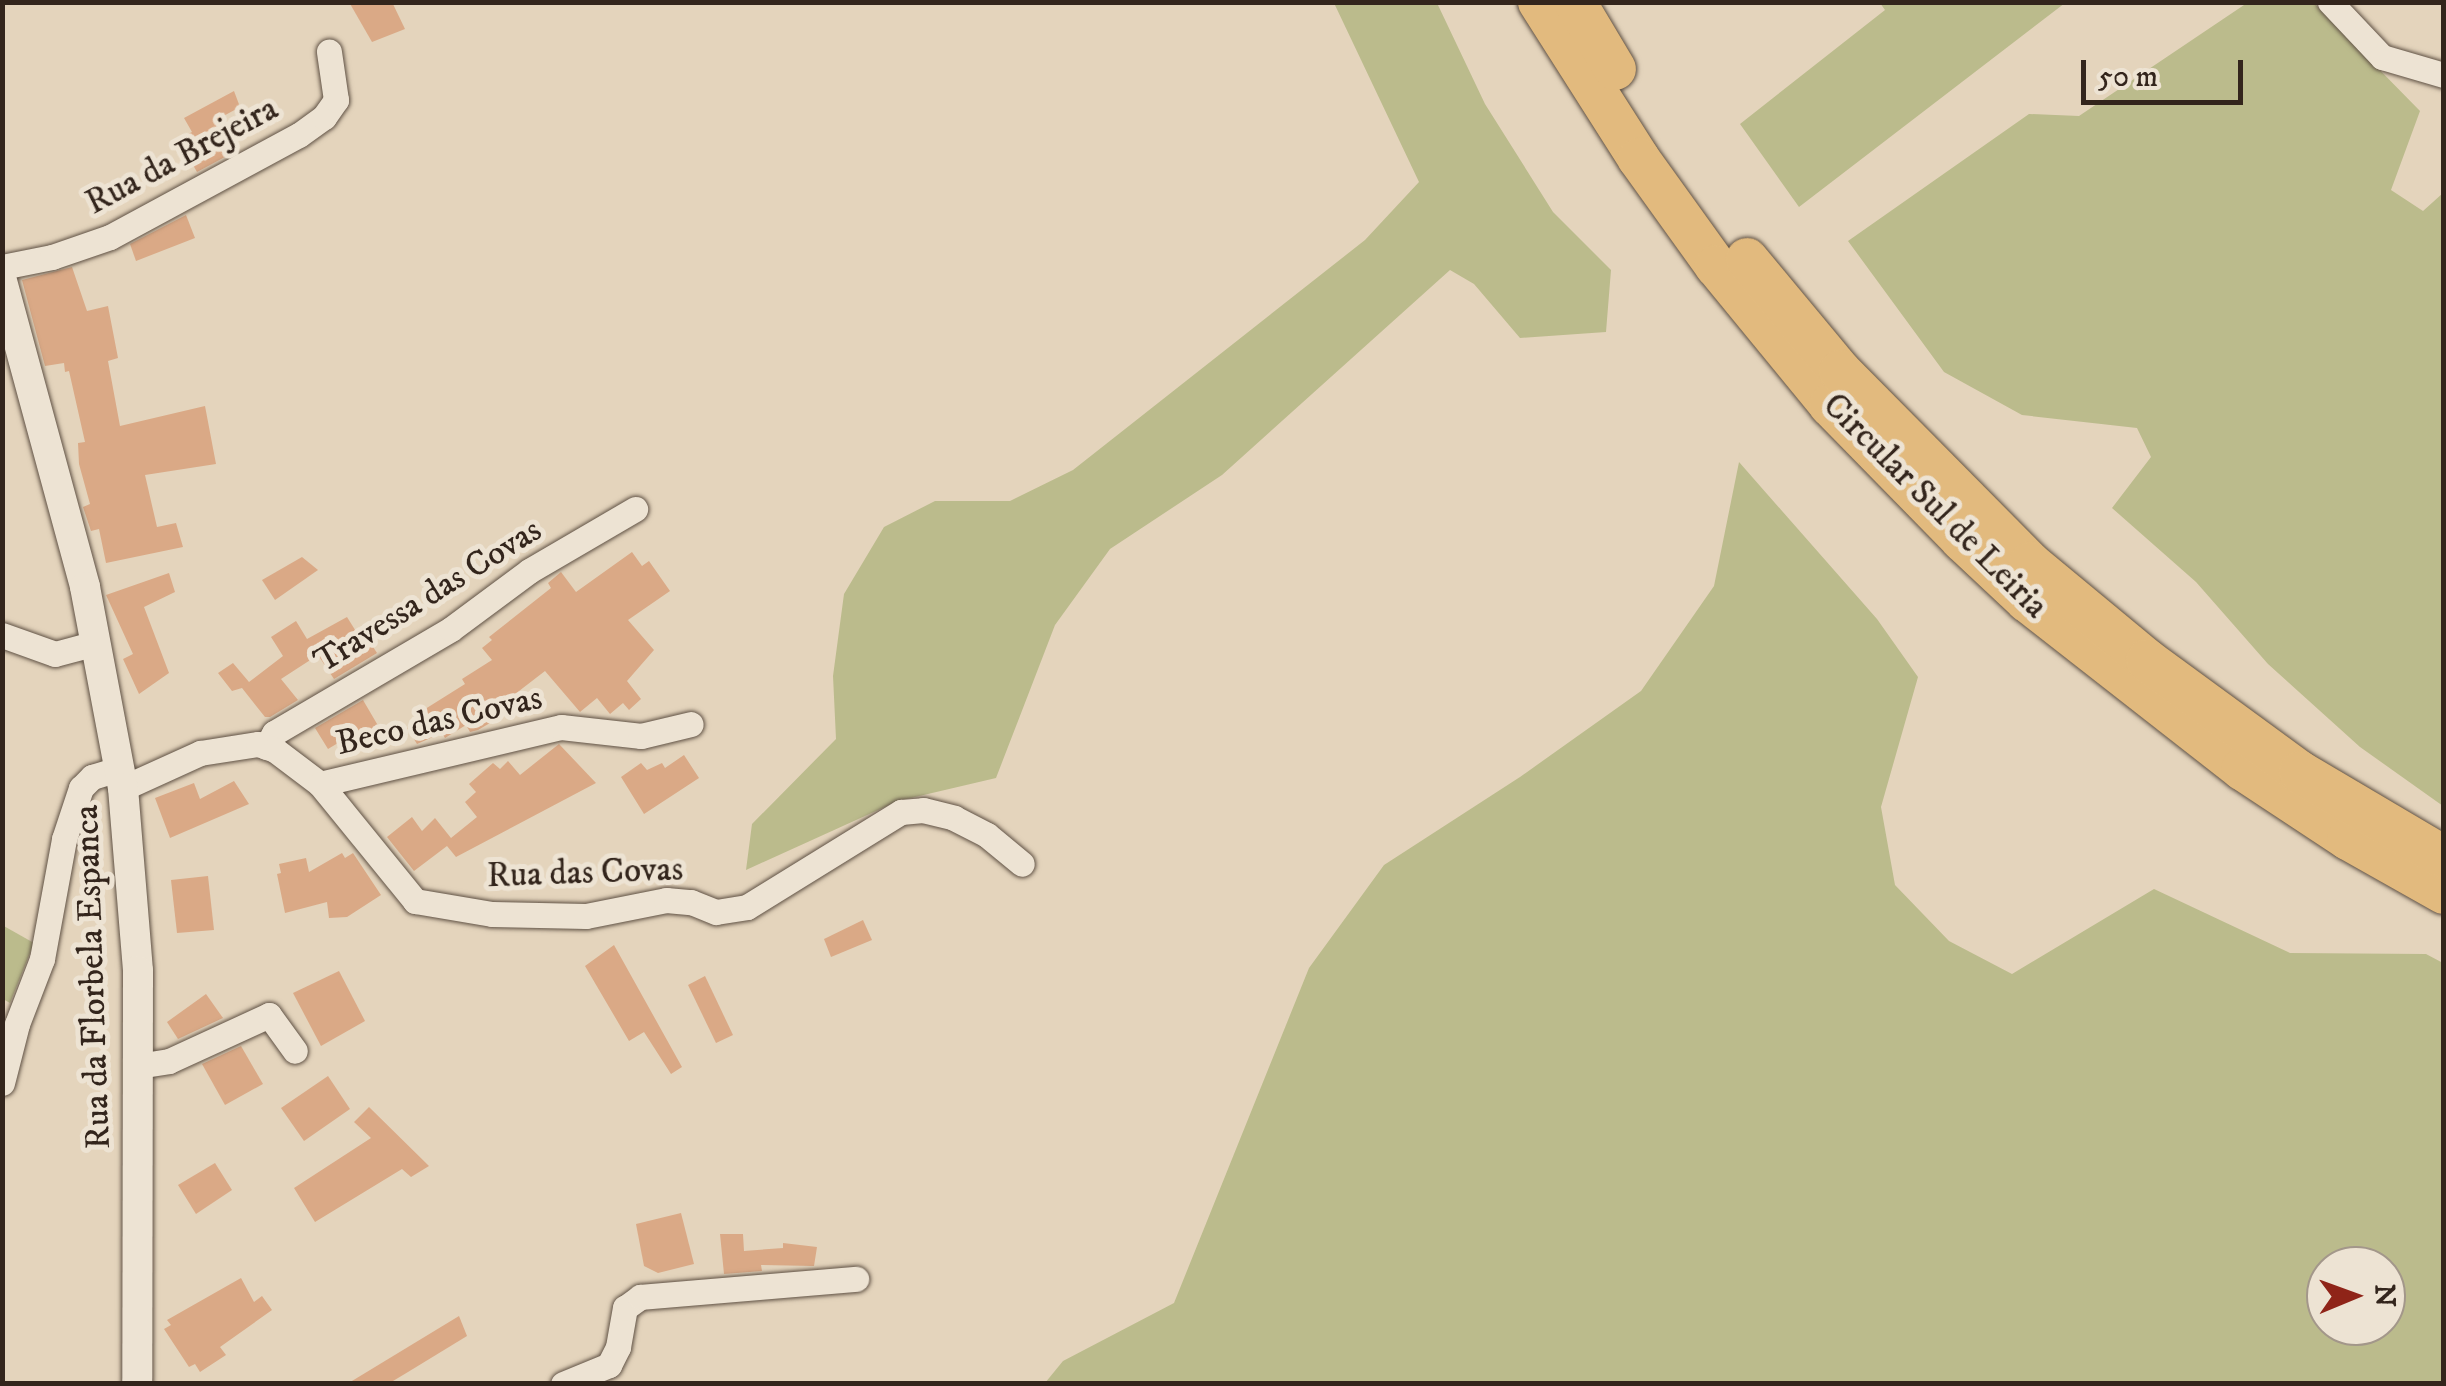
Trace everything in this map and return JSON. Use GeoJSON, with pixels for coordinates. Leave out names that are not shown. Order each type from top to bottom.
{"type":"FeatureCollection","features":[{"type":"Feature","properties":{"kind":"highway","name":"Circular Sul de Leiria"},"geometry":{"type":"LineString","coordinates":[[1540,2],[1639,159],[1726,279],[1830,405],[1962,540],[2027,601],[2228,759],[2348,839],[2444,893]]}},
{"type":"Feature","properties":{"kind":"highway","name":"Circular Sul de Leiria"},"geometry":{"type":"LineString","coordinates":[[1575,2],[1668,151],[1751,264],[1840,371],[1949,485],[2030,563],[2147,660],[2300,772],[2444,858]]}},
{"type":"Feature","properties":{"kind":"street"},"geometry":{"type":"LineString","coordinates":[[2330,2],[2382,57],[2444,76]]}},
{"type":"Feature","properties":{"kind":"street","name":"Rua da Brejeira"},"geometry":{"type":"LineString","coordinates":[[2,266],[52,257],[132,228],[299,135],[324,117],[336,100],[329,52]]}},
{"type":"Feature","properties":{"kind":"street","name":"Rua da Florbela Espanca"},"geometry":{"type":"LineString","coordinates":[[2,282],[96,643],[122,778],[137,952],[137,1384]]}},
{"type":"Feature","properties":{"kind":"street","name":"Travessa das Covas"},"geometry":{"type":"LineString","coordinates":[[266,747],[274,733],[450,630],[529,571],[635,509]]}},
{"type":"Feature","properties":{"kind":"street"},"geometry":{"type":"LineString","coordinates":[[2,635],[54,654],[96,643]]}},
{"type":"Feature","properties":{"kind":"street","name":"Beco das Covas"},"geometry":{"type":"LineString","coordinates":[[320,784],[561,727],[640,736],[691,724]]}},
{"type":"Feature","properties":{"kind":"street"},"geometry":{"type":"LineString","coordinates":[[2,1083],[16,1024],[42,959],[64,839],[81,788],[92,777],[122,778],[218,748],[266,747]]}},
{"type":"Feature","properties":{"kind":"street","name":"Rua das Covas"},"geometry":{"type":"LineString","coordinates":[[266,747],[320,784],[415,901],[492,914],[586,916],[666,900],[691,902],[716,912],[748,908],[901,812],[923,810],[954,818],[987,835],[1022,864]]}},
{"type":"Feature","properties":{"kind":"street"},"geometry":{"type":"LineString","coordinates":[[138,1066],[169,1062],[269,1015],[295,1051]]}},
{"type":"Feature","properties":{"kind":"street"},"geometry":{"type":"LineString","coordinates":[[563,1384],[609,1365],[618,1347],[625,1308],[640,1297],[856,1279]]}},
{"type":"Feature","properties":{"kind":"green space"},"geometry":{"type":"Polygon","coordinates":[[[1334,3],[1437,3],[1485,104],[1553,212],[1611,270],[1606,332],[1520,338],[1474,284],[1450,270],[1222,475],[1110,549],[1055,625],[996,778],[898,801],[746,870],[752,824],[836,739],[833,676],[844,594],[884,527],[935,501],[1010,501],[1073,470],[1365,240],[1419,182],[1334,3]]]}},
{"type":"Feature","properties":{"kind":"green space"},"geometry":{"type":"Polygon","coordinates":[[[1880,3],[2065,3],[1799,207],[1740,124],[1885,10],[1880,3]]]}},
{"type":"Feature","properties":{"kind":"green space"},"geometry":{"type":"Polygon","coordinates":[[[2247,3],[2314,3],[2420,111],[2391,190],[2423,211],[2443,193],[2443,806],[2360,747],[2268,664],[2196,582],[2112,508],[2151,457],[2137,428],[2022,415],[1944,372],[1848,241],[2029,114],[2079,116],[2247,3]]]}},
{"type":"Feature","properties":{"kind":"green space"},"geometry":{"type":"Polygon","coordinates":[[[1739,462],[1877,619],[1918,677],[1881,807],[1895,885],[1949,941],[2012,974],[2154,889],[2290,953],[2426,954],[2443,963],[2443,1383],[1045,1383],[1063,1361],[1174,1303],[1309,968],[1384,865],[1520,777],[1641,691],[1714,586],[1739,462]]]}},
{"type":"Feature","properties":{"kind":"green space"},"geometry":{"type":"Polygon","coordinates":[[[2,925],[34,943],[10,1003],[3,999],[2,925]]]}},
{"type":"Feature","properties":{"kind":"building"},"geometry":{"type":"Polygon","coordinates":[[[349,2],[392,2],[405,29],[372,42],[349,2]]]}},
{"type":"Feature","properties":{"kind":"building"},"geometry":{"type":"Polygon","coordinates":[[[234,91],[240,107],[218,119],[236,151],[197,172],[178,139],[192,132],[184,118],[234,91]]]}},
{"type":"Feature","properties":{"kind":"building"},"geometry":{"type":"Polygon","coordinates":[[[186,215],[195,238],[136,261],[130,244],[186,215]]]}},
{"type":"Feature","properties":{"kind":"building"},"geometry":{"type":"Polygon","coordinates":[[[72,267],[87,311],[108,306],[118,358],[108,361],[120,426],[205,406],[216,464],[145,475],[157,527],[176,523],[183,547],[106,563],[99,529],[91,531],[83,507],[90,504],[79,464],[78,443],[85,442],[69,371],[65,372],[64,363],[45,366],[22,280],[72,267]]]}},
{"type":"Feature","properties":{"kind":"building"},"geometry":{"type":"Polygon","coordinates":[[[632,552],[642,566],[649,561],[670,591],[628,620],[654,650],[627,681],[641,699],[629,710],[623,703],[610,714],[597,698],[580,712],[545,671],[497,708],[502,716],[478,730],[470,732],[466,725],[445,738],[442,733],[417,744],[407,728],[425,716],[422,711],[465,684],[462,679],[492,660],[482,648],[492,640],[489,637],[551,588],[548,583],[561,572],[576,592],[632,552]]]}},
{"type":"Feature","properties":{"kind":"building"},"geometry":{"type":"Polygon","coordinates":[[[302,557],[318,570],[275,600],[262,580],[302,557]]]}},
{"type":"Feature","properties":{"kind":"building"},"geometry":{"type":"Polygon","coordinates":[[[169,573],[175,592],[144,607],[169,673],[139,694],[123,659],[133,654],[106,595],[169,573]]]}},
{"type":"Feature","properties":{"kind":"building"},"geometry":{"type":"Polygon","coordinates":[[[347,617],[357,633],[362,630],[377,653],[334,679],[318,655],[281,679],[298,700],[270,717],[265,717],[242,688],[232,691],[218,673],[233,663],[249,682],[283,656],[271,637],[296,621],[307,639],[347,617]]]}},
{"type":"Feature","properties":{"kind":"building"},"geometry":{"type":"Polygon","coordinates":[[[363,700],[380,729],[343,751],[338,743],[328,749],[315,728],[363,700]]]}},
{"type":"Feature","properties":{"kind":"building"},"geometry":{"type":"Polygon","coordinates":[[[559,744],[596,783],[456,857],[447,846],[414,871],[387,837],[412,817],[422,831],[435,818],[451,838],[477,817],[465,802],[476,792],[469,784],[493,763],[500,769],[508,761],[520,775],[559,744]]]}},
{"type":"Feature","properties":{"kind":"building"},"geometry":{"type":"Polygon","coordinates":[[[684,755],[699,778],[644,814],[621,777],[641,763],[647,770],[662,763],[665,768],[684,755]]]}},
{"type":"Feature","properties":{"kind":"building"},"geometry":{"type":"Polygon","coordinates":[[[234,781],[249,804],[170,838],[155,798],[194,783],[200,799],[234,781]]]}},
{"type":"Feature","properties":{"kind":"building"},"geometry":{"type":"Polygon","coordinates":[[[342,853],[345,858],[353,853],[381,895],[347,917],[329,918],[327,902],[285,913],[277,874],[281,873],[279,864],[306,858],[309,872],[342,853]]]}},
{"type":"Feature","properties":{"kind":"building"},"geometry":{"type":"Polygon","coordinates":[[[208,876],[214,930],[177,933],[171,880],[208,876]]]}},
{"type":"Feature","properties":{"kind":"building"},"geometry":{"type":"Polygon","coordinates":[[[863,920],[872,940],[831,957],[824,939],[863,920]]]}},
{"type":"Feature","properties":{"kind":"building"},"geometry":{"type":"Polygon","coordinates":[[[614,945],[682,1067],[671,1074],[644,1032],[629,1041],[585,966],[614,945]]]}},
{"type":"Feature","properties":{"kind":"building"},"geometry":{"type":"Polygon","coordinates":[[[339,971],[365,1021],[321,1046],[293,993],[339,971]]]}},
{"type":"Feature","properties":{"kind":"building"},"geometry":{"type":"Polygon","coordinates":[[[705,976],[733,1035],[716,1043],[688,985],[705,976]]]}},
{"type":"Feature","properties":{"kind":"building"},"geometry":{"type":"Polygon","coordinates":[[[206,994],[223,1018],[178,1039],[167,1022],[206,994]]]}},
{"type":"Feature","properties":{"kind":"building"},"geometry":{"type":"Polygon","coordinates":[[[241,1046],[263,1084],[225,1105],[202,1064],[241,1046]]]}},
{"type":"Feature","properties":{"kind":"building"},"geometry":{"type":"Polygon","coordinates":[[[328,1076],[350,1109],[304,1141],[281,1108],[328,1076]]]}},
{"type":"Feature","properties":{"kind":"building"},"geometry":{"type":"Polygon","coordinates":[[[369,1107],[429,1166],[411,1177],[402,1169],[315,1222],[294,1188],[371,1138],[354,1122],[369,1107]]]}},
{"type":"Feature","properties":{"kind":"building"},"geometry":{"type":"Polygon","coordinates":[[[215,1163],[232,1190],[196,1214],[178,1185],[215,1163]]]}},
{"type":"Feature","properties":{"kind":"building"},"geometry":{"type":"Polygon","coordinates":[[[681,1213],[694,1264],[658,1273],[644,1266],[636,1224],[681,1213]]]}},
{"type":"Feature","properties":{"kind":"building"},"geometry":{"type":"Polygon","coordinates":[[[720,1234],[743,1234],[744,1251],[783,1248],[783,1243],[817,1247],[814,1266],[761,1265],[762,1271],[724,1274],[720,1234]]]}},
{"type":"Feature","properties":{"kind":"building"},"geometry":{"type":"Polygon","coordinates":[[[241,1278],[254,1302],[262,1296],[272,1310],[220,1347],[226,1355],[200,1372],[195,1364],[189,1367],[164,1329],[171,1325],[167,1320],[241,1278]]]}},
{"type":"Feature","properties":{"kind":"building"},"geometry":{"type":"Polygon","coordinates":[[[459,1316],[467,1336],[408,1372],[388,1384],[347,1384],[459,1316]]]}}]}
